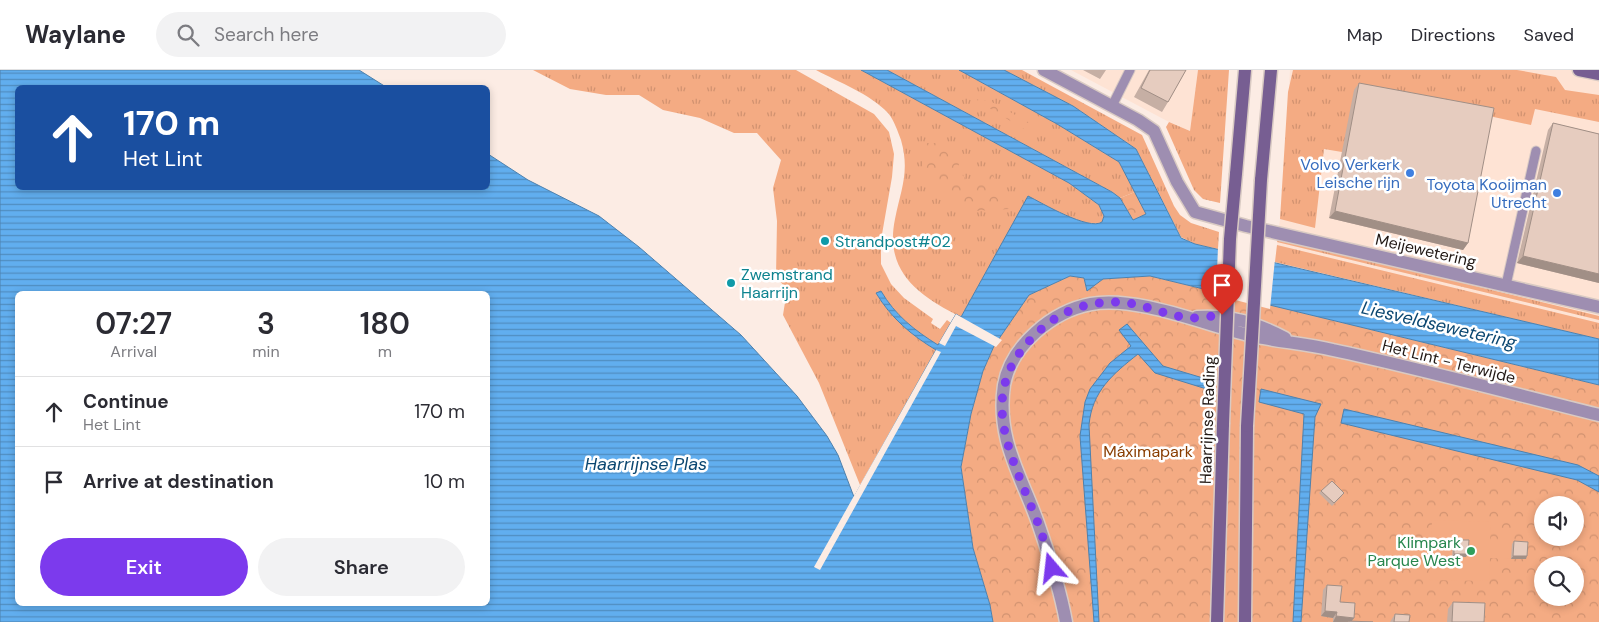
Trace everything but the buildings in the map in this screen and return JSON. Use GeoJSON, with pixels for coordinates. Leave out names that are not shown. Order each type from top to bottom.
{"type":"FeatureCollection","features":[{"type":"Feature","properties":{"kind":"main road","name":"Haarrijnse Rading"},"geometry":{"type":"LineString","coordinates":[[1217,622],[1230,239],[1245,70]]}},
{"type":"Feature","properties":{"kind":"main road"},"geometry":{"type":"LineString","coordinates":[[1579,70],[1599,74]]}},
{"type":"Feature","properties":{"kind":"main road"},"geometry":{"type":"LineString","coordinates":[[1245,622],[1247,426],[1261,180],[1272,71]]}},
{"type":"Feature","properties":{"kind":"street","name":"Meijewetering"},"geometry":{"type":"LineString","coordinates":[[1044,70],[1154,131],[1177,182],[1195,212],[1246,226],[1599,306]]}},
{"type":"Feature","properties":{"kind":"street","name":"Het Lint - Terwijde"},"geometry":{"type":"LineString","coordinates":[[1066,622],[1062,598],[1040,530],[1009,451],[1001,415],[1005,383],[1015,356],[1050,320],[1070,310],[1092,304],[1115,302],[1191,318],[1259,337],[1291,341],[1599,415]]}},
{"type":"Feature","properties":{"kind":"lane"},"geometry":{"type":"LineString","coordinates":[[1112,106],[1130,70]]}},
{"type":"Feature","properties":{"kind":"lane"},"geometry":{"type":"LineString","coordinates":[[1506,285],[1536,151]]}},
{"type":"Feature","properties":{"kind":"shaded area"},"geometry":{"type":"Polygon","coordinates":[[[1071,70],[1198,70],[1190,131],[1169,122],[1071,70]]]}},
{"type":"Feature","properties":{"kind":"shaded area"},"geometry":{"type":"Polygon","coordinates":[[[1290,70],[1599,70],[1599,338],[1275,262],[1284,185],[1290,70]]]}},
{"type":"Feature","properties":{"kind":"green space"},"geometry":{"type":"Polygon","coordinates":[[[533,70],[796,70],[874,114],[889,132],[894,154],[881,240],[881,264],[891,284],[904,298],[933,319],[931,323],[940,329],[947,320],[951,323],[938,345],[906,321],[886,300],[881,291],[876,293],[902,325],[936,350],[860,485],[819,383],[783,315],[787,290],[776,276],[777,221],[773,188],[781,160],[757,133],[734,133],[700,118],[663,110],[639,95],[606,95],[570,89],[533,70]]]}},
{"type":"Feature","properties":{"kind":"green space"},"geometry":{"type":"Polygon","coordinates":[[[816,70],[861,70],[1069,183],[1099,205],[1104,216],[1102,222],[1096,224],[1077,220],[1028,197],[961,317],[919,291],[900,268],[895,254],[893,238],[895,219],[904,180],[905,162],[901,140],[892,119],[888,113],[872,100],[816,70]]]}},
{"type":"Feature","properties":{"kind":"green space"},"geometry":{"type":"Polygon","coordinates":[[[887,70],[959,70],[1057,124],[1119,162],[1135,192],[1120,198],[887,70]]]}},
{"type":"Feature","properties":{"kind":"green space"},"geometry":{"type":"Polygon","coordinates":[[[1004,70],[1022,70],[1142,135],[1174,206],[1180,215],[1191,223],[1219,232],[1218,249],[1195,244],[1181,237],[1136,149],[1073,106],[1004,70]]]}},
{"type":"Feature","properties":{"kind":"green space"},"geometry":{"type":"Polygon","coordinates":[[[1198,70],[1229,70],[1220,203],[1203,199],[1194,190],[1166,127],[1169,122],[1190,131],[1198,70]]]}},
{"type":"Feature","properties":{"kind":"green space"},"geometry":{"type":"Polygon","coordinates":[[[1293,70],[1517,70],[1556,77],[1565,90],[1599,95],[1599,122],[1535,109],[1531,125],[1489,116],[1342,152],[1324,149],[1315,228],[1280,219],[1288,92],[1293,70]]]}},
{"type":"Feature","properties":{"kind":"green space"},"geometry":{"type":"Polygon","coordinates":[[[974,99],[990,101],[1037,127],[1034,135],[974,99]]]}},
{"type":"Feature","properties":{"kind":"green space"},"geometry":{"type":"Polygon","coordinates":[[[926,143],[943,143],[960,156],[958,171],[974,186],[992,174],[1009,209],[976,211],[954,200],[922,169],[926,143]]]}},
{"type":"Feature","properties":{"kind":"green space"},"geometry":{"type":"Polygon","coordinates":[[[1135,192],[1146,214],[1133,220],[1120,198],[1135,192]]]}},
{"type":"Feature","properties":{"kind":"green space"},"geometry":{"type":"Polygon","coordinates":[[[1278,238],[1599,316],[1599,320],[1277,242],[1278,238]]]}},
{"type":"Feature","properties":{"kind":"green space"},"geometry":{"type":"Polygon","coordinates":[[[1277,245],[1599,323],[1599,339],[1275,262],[1277,245]]]}},
{"type":"Feature","properties":{"kind":"green space","name":"Máximapark"},"geometry":{"type":"Polygon","coordinates":[[[1070,276],[1084,278],[1087,290],[1103,279],[1150,276],[1599,385],[1599,622],[993,622],[990,605],[973,548],[961,467],[971,414],[983,371],[994,346],[1029,295],[1070,276]]]}},
{"type":"Feature","properties":{"kind":"green space","name":"Klimpark Parque West"},"geometry":{"type":"Polygon","coordinates":[[[1432,520],[1491,522],[1490,544],[1512,544],[1511,559],[1490,558],[1489,581],[1429,580],[1432,520]]]}},
{"type":"Feature","properties":{"kind":"water","name":"Haarrijnse Plas"},"geometry":{"type":"Polygon","coordinates":[[[0,70],[359,70],[383,85],[15,85],[15,190],[490,190],[490,155],[528,180],[599,216],[639,247],[741,335],[797,396],[827,436],[838,455],[854,497],[936,350],[902,325],[876,293],[881,291],[886,300],[906,321],[938,345],[956,314],[961,317],[1028,196],[1065,215],[1087,223],[1096,224],[1102,222],[1104,216],[1099,205],[1069,183],[861,70],[887,70],[1112,192],[1120,198],[1133,220],[1146,214],[1119,162],[1057,124],[959,70],[1004,70],[1073,106],[1136,149],[1181,238],[1195,244],[1599,339],[1599,385],[1150,276],[1103,279],[1087,291],[1084,278],[1070,276],[1029,295],[994,346],[983,371],[971,414],[961,467],[973,548],[990,605],[993,622],[0,622],[0,70]]]}},
{"type":"Feature","properties":{"kind":"water"},"geometry":{"type":"Polygon","coordinates":[[[1127,324],[1163,366],[1213,381],[1213,391],[1155,373],[1138,354],[1112,376],[1094,402],[1089,425],[1099,622],[1094,622],[1080,436],[1085,402],[1090,389],[1110,363],[1131,346],[1119,330],[1127,324]]]}},
{"type":"Feature","properties":{"kind":"water"},"geometry":{"type":"Polygon","coordinates":[[[1261,389],[1321,404],[1315,417],[1301,622],[1293,622],[1304,414],[1259,402],[1261,389]]]}},
{"type":"Feature","properties":{"kind":"water"},"geometry":{"type":"Polygon","coordinates":[[[1344,409],[1578,465],[1599,476],[1599,492],[1577,480],[1341,423],[1344,409]]]}},
{"type":"Feature","properties":{"kind":"pier"},"geometry":{"type":"Polygon","coordinates":[[[1218,247],[1275,259],[1270,309],[1216,295],[1218,247]]]}},
{"type":"Feature","properties":{"kind":"pier"},"geometry":{"type":"Polygon","coordinates":[[[956,314],[1002,340],[996,347],[956,326],[945,346],[939,343],[956,314]]]}},
{"type":"Feature","properties":{"kind":"pier"},"geometry":{"type":"Polygon","coordinates":[[[936,350],[941,352],[820,570],[814,567],[936,350]]]}},
{"type":"Feature","properties":{"kind":"place","name":"Volvo Verkerk Leische rijn"},"geometry":{"type":"Point","coordinates":[1410,173]}},
{"type":"Feature","properties":{"kind":"place","name":"Toyota Kooijman Utrecht"},"geometry":{"type":"Point","coordinates":[1557,193]}},
{"type":"Feature","properties":{"kind":"place","name":"Strandpost#02"},"geometry":{"type":"Point","coordinates":[825,241]}},
{"type":"Feature","properties":{"kind":"place","name":"Zwemstrand Haarrijn"},"geometry":{"type":"Point","coordinates":[731,283]}},
{"type":"Feature","properties":{"kind":"place","name":"Klimpark Parque West"},"geometry":{"type":"Point","coordinates":[1471,551]}},
{"type":"Feature","properties":{"kind":"route"},"geometry":{"type":"LineString","coordinates":[[1052,568],[1038,522],[1009,451],[1001,415],[1005,383],[1015,356],[1050,320],[1070,310],[1092,304],[1115,302],[1191,318],[1222,315]]}},
{"type":"Feature","properties":{"kind":"water label","name":"Liesveldsewetering"},"geometry":{"type":"Point","coordinates":[1439,325]}}]}
